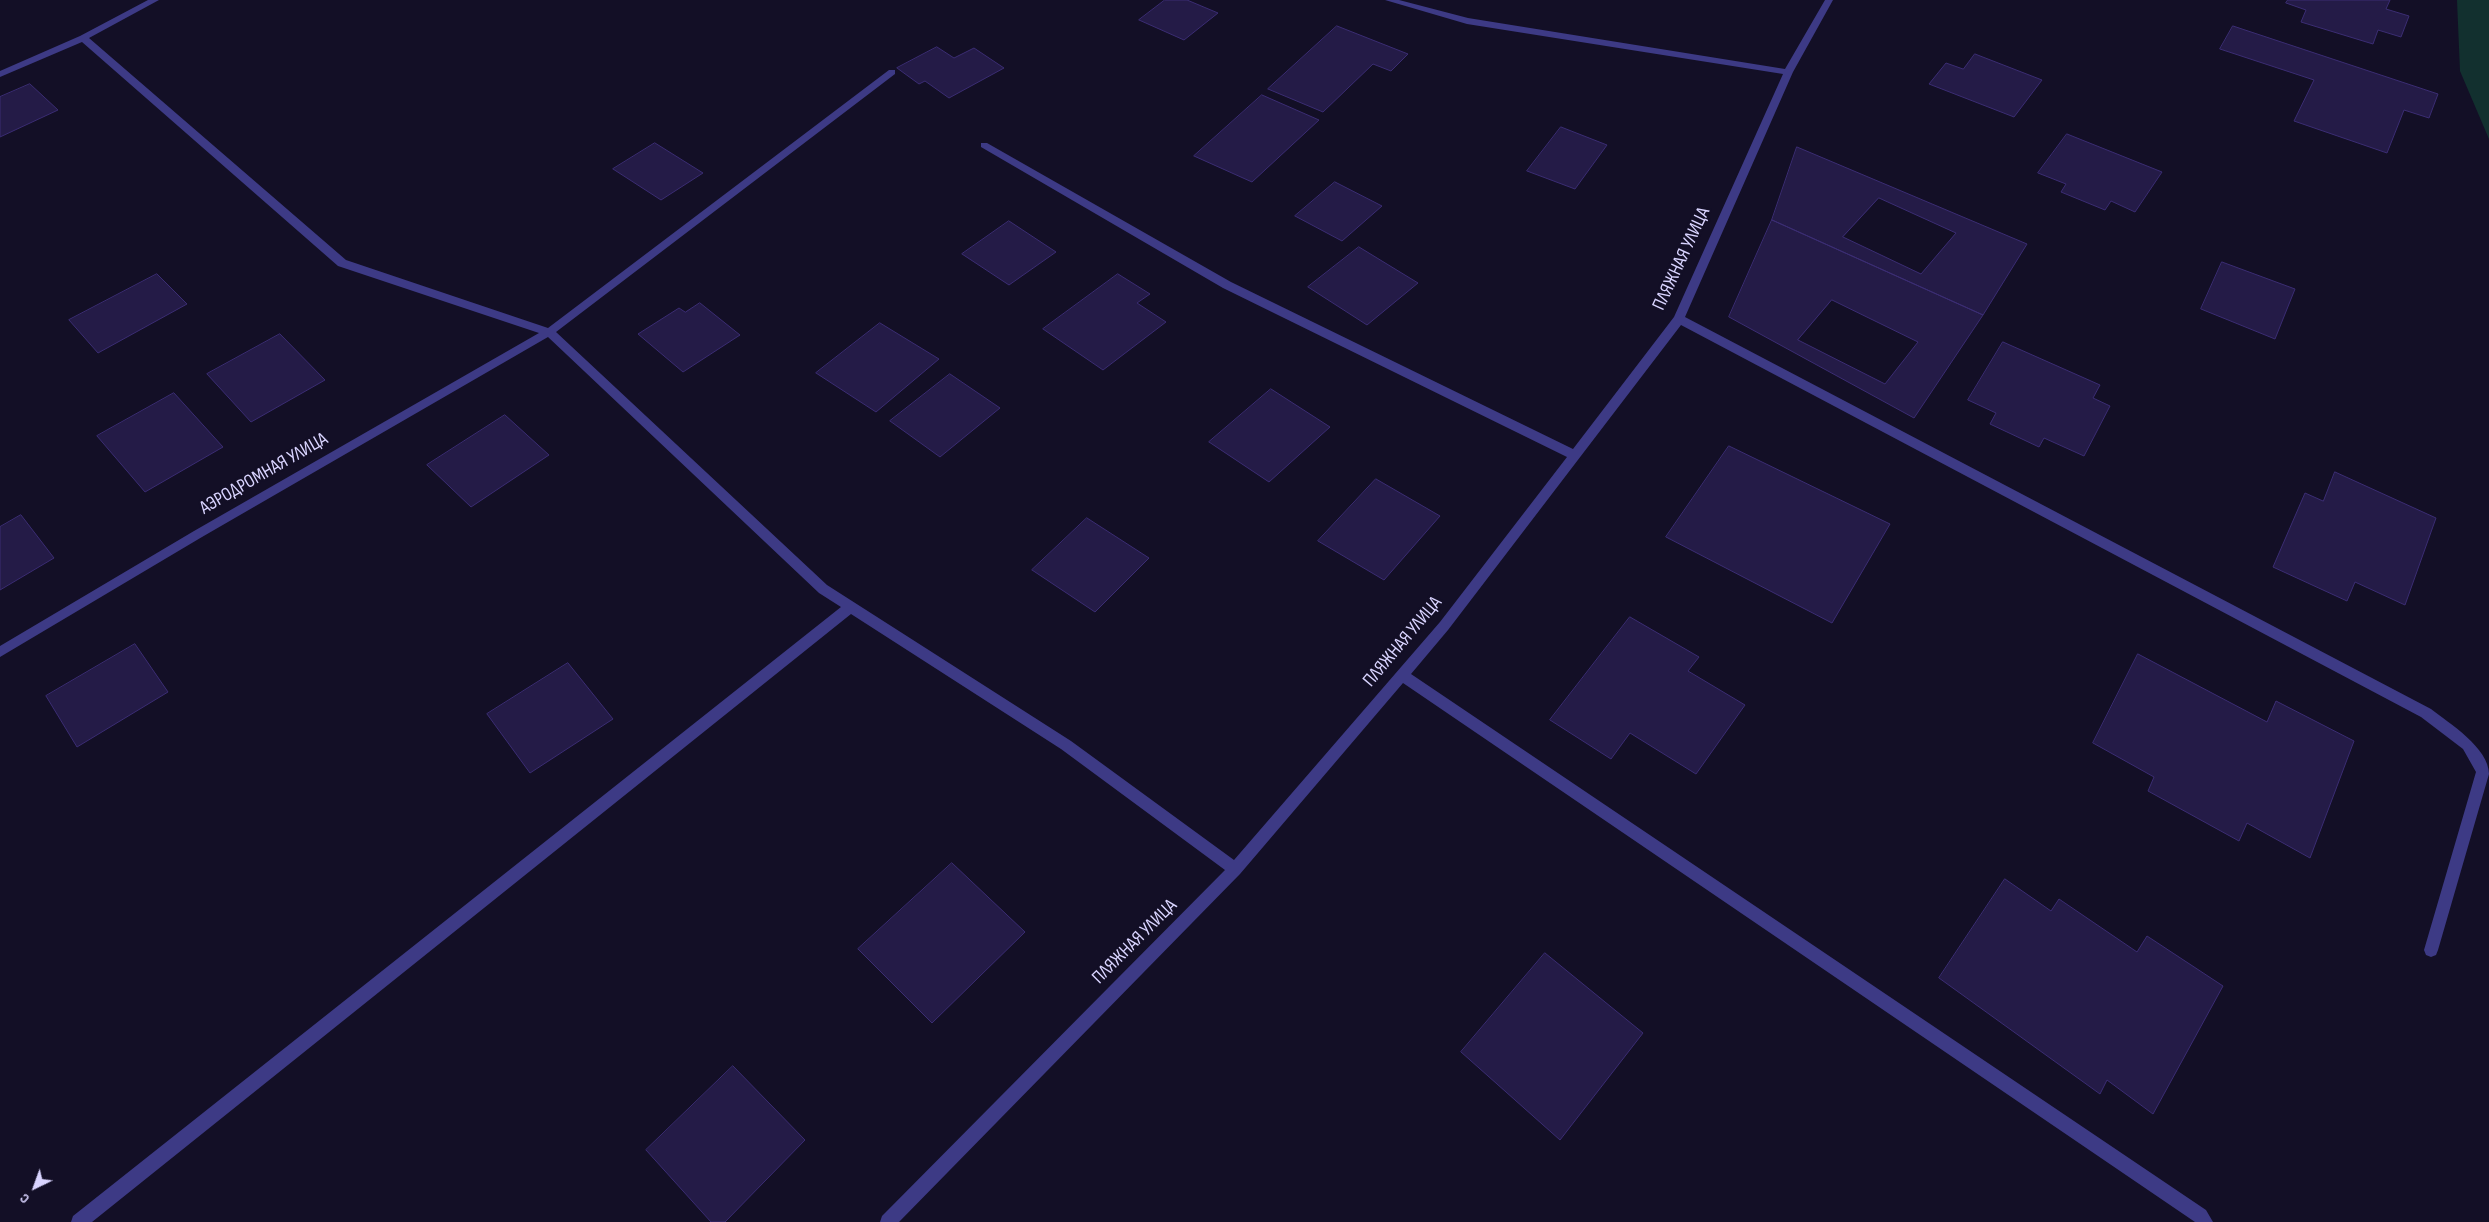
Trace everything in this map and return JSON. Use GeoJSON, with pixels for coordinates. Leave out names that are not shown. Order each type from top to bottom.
{"type":"FeatureCollection","features":[{"type":"Feature","properties":{"kind":"street"},"geometry":{"type":"LineString","coordinates":[[0,74],[83,38],[156,0]]}},
{"type":"Feature","properties":{"kind":"street"},"geometry":{"type":"LineString","coordinates":[[1389,0],[1467,21],[1788,72]]}},
{"type":"Feature","properties":{"kind":"street","name":"ПЛЯЖНАЯ УЛИЦА"},"geometry":{"type":"LineString","coordinates":[[888,1222],[1235,870],[1444,626],[1679,319],[1788,72],[1829,0]]}},
{"type":"Feature","properties":{"kind":"street"},"geometry":{"type":"LineString","coordinates":[[83,38],[342,263],[549,332],[823,590],[1066,745],[1235,870]]}},
{"type":"Feature","properties":{"kind":"street","name":"АЭРОДРОМНАЯ УЛИЦА"},"geometry":{"type":"LineString","coordinates":[[0,652],[198,534],[549,332],[892,72]]}},
{"type":"Feature","properties":{"kind":"street"},"geometry":{"type":"LineString","coordinates":[[984,145],[1227,285],[1574,455]]}},
{"type":"Feature","properties":{"kind":"street"},"geometry":{"type":"LineString","coordinates":[[1679,319],[2426,713],[2468,745],[2483,771],[2431,950]]}},
{"type":"Feature","properties":{"kind":"street"},"geometry":{"type":"LineString","coordinates":[[79,1222],[849,608]]}},
{"type":"Feature","properties":{"kind":"street"},"geometry":{"type":"LineString","coordinates":[[1402,675],[2200,1216],[2205,1222]]}},
{"type":"Feature","properties":{"kind":"green space"},"geometry":{"type":"Polygon","coordinates":[[[2457,0],[2489,0],[2489,139],[2460,71],[2457,0]]]}},
{"type":"Feature","properties":{"kind":"building"},"geometry":{"type":"Polygon","coordinates":[[[1165,0],[1187,0],[1218,13],[1184,40],[1139,20],[1165,0]]]}},
{"type":"Feature","properties":{"kind":"building"},"geometry":{"type":"Polygon","coordinates":[[[2288,0],[2390,0],[2386,9],[2409,16],[2401,37],[2378,30],[2373,44],[2301,22],[2306,10],[2286,3],[2288,0]]]}},
{"type":"Feature","properties":{"kind":"building"},"geometry":{"type":"Polygon","coordinates":[[[1337,26],[1408,54],[1391,71],[1373,64],[1323,112],[1268,89],[1337,26]]]}},
{"type":"Feature","properties":{"kind":"building"},"geometry":{"type":"Polygon","coordinates":[[[2233,26],[2438,94],[2429,118],[2404,110],[2387,153],[2294,121],[2314,80],[2220,49],[2233,26]]]}},
{"type":"Feature","properties":{"kind":"building"},"geometry":{"type":"Polygon","coordinates":[[[937,47],[954,58],[974,48],[1004,68],[949,98],[925,81],[919,84],[897,68],[937,47]]]}},
{"type":"Feature","properties":{"kind":"building"},"geometry":{"type":"Polygon","coordinates":[[[1975,54],[2042,80],[2014,117],[1929,84],[1946,63],[1963,69],[1975,54]]]}},
{"type":"Feature","properties":{"kind":"building"},"geometry":{"type":"Polygon","coordinates":[[[30,84],[58,110],[0,137],[0,97],[30,84]]]}},
{"type":"Feature","properties":{"kind":"building"},"geometry":{"type":"Polygon","coordinates":[[[1262,95],[1319,120],[1252,182],[1194,156],[1262,95]]]}},
{"type":"Feature","properties":{"kind":"building"},"geometry":{"type":"Polygon","coordinates":[[[1561,127],[1607,145],[1575,189],[1527,171],[1561,127]]]}},
{"type":"Feature","properties":{"kind":"building"},"geometry":{"type":"Polygon","coordinates":[[[2067,134],[2162,172],[2135,212],[2111,201],[2105,210],[2061,192],[2066,184],[2038,173],[2067,134]]]}},
{"type":"Feature","properties":{"kind":"building"},"geometry":{"type":"Polygon","coordinates":[[[655,143],[703,173],[661,200],[613,169],[655,143]]]}},
{"type":"Feature","properties":{"kind":"building"},"geometry":{"type":"Polygon","coordinates":[[[1797,147],[2027,244],[1983,315],[1772,220],[1797,147]]]}},
{"type":"Feature","properties":{"kind":"building"},"geometry":{"type":"Polygon","coordinates":[[[1335,182],[1382,206],[1342,241],[1295,216],[1335,182]]]}},
{"type":"Feature","properties":{"kind":"building"},"geometry":{"type":"Polygon","coordinates":[[[1879,198],[1956,233],[1921,274],[1843,237],[1879,198]]]}},
{"type":"Feature","properties":{"kind":"building"},"geometry":{"type":"Polygon","coordinates":[[[1772,220],[1983,315],[1914,418],[1729,317],[1772,220]]]}},
{"type":"Feature","properties":{"kind":"building"},"geometry":{"type":"Polygon","coordinates":[[[1009,221],[1056,252],[1009,285],[962,254],[1009,221]]]}},
{"type":"Feature","properties":{"kind":"building"},"geometry":{"type":"Polygon","coordinates":[[[1359,247],[1418,283],[1367,325],[1308,287],[1359,247]]]}},
{"type":"Feature","properties":{"kind":"building"},"geometry":{"type":"Polygon","coordinates":[[[2222,262],[2295,289],[2275,339],[2201,309],[2222,262]]]}},
{"type":"Feature","properties":{"kind":"building"},"geometry":{"type":"Polygon","coordinates":[[[157,274],[187,304],[98,353],[69,320],[157,274]]]}},
{"type":"Feature","properties":{"kind":"building"},"geometry":{"type":"Polygon","coordinates":[[[1118,274],[1150,294],[1137,303],[1166,322],[1103,370],[1043,329],[1118,274]]]}},
{"type":"Feature","properties":{"kind":"building"},"geometry":{"type":"Polygon","coordinates":[[[1832,300],[1918,342],[1885,384],[1798,340],[1832,300]]]}},
{"type":"Feature","properties":{"kind":"building"},"geometry":{"type":"Polygon","coordinates":[[[700,303],[740,335],[683,372],[638,334],[679,308],[685,312],[700,303]]]}},
{"type":"Feature","properties":{"kind":"building"},"geometry":{"type":"Polygon","coordinates":[[[880,323],[939,359],[876,412],[816,373],[880,323]]]}},
{"type":"Feature","properties":{"kind":"building"},"geometry":{"type":"Polygon","coordinates":[[[280,334],[325,380],[251,422],[207,374],[280,334]]]}},
{"type":"Feature","properties":{"kind":"building"},"geometry":{"type":"Polygon","coordinates":[[[2003,342],[2100,385],[2093,398],[2110,406],[2084,456],[2044,438],[2039,447],[1990,424],[1996,413],[1968,400],[2003,342]]]}},
{"type":"Feature","properties":{"kind":"building"},"geometry":{"type":"Polygon","coordinates":[[[950,374],[1000,408],[940,457],[890,421],[950,374]]]}},
{"type":"Feature","properties":{"kind":"building"},"geometry":{"type":"Polygon","coordinates":[[[1271,389],[1330,427],[1269,482],[1209,442],[1271,389]]]}},
{"type":"Feature","properties":{"kind":"building"},"geometry":{"type":"Polygon","coordinates":[[[174,393],[223,447],[145,492],[97,436],[174,393]]]}},
{"type":"Feature","properties":{"kind":"building"},"geometry":{"type":"Polygon","coordinates":[[[505,415],[549,455],[471,507],[427,465],[505,415]]]}},
{"type":"Feature","properties":{"kind":"building"},"geometry":{"type":"Polygon","coordinates":[[[1729,446],[1890,524],[1832,623],[1666,537],[1729,446]]]}},
{"type":"Feature","properties":{"kind":"building"},"geometry":{"type":"Polygon","coordinates":[[[2335,472],[2436,518],[2405,605],[2355,582],[2347,601],[2273,567],[2305,493],[2323,501],[2335,472]]]}},
{"type":"Feature","properties":{"kind":"building"},"geometry":{"type":"Polygon","coordinates":[[[1376,479],[1440,516],[1384,580],[1318,541],[1376,479]]]}},
{"type":"Feature","properties":{"kind":"building"},"geometry":{"type":"Polygon","coordinates":[[[21,515],[54,558],[0,590],[0,527],[21,515]]]}},
{"type":"Feature","properties":{"kind":"building"},"geometry":{"type":"Polygon","coordinates":[[[1087,518],[1149,558],[1095,612],[1032,570],[1087,518]]]}},
{"type":"Feature","properties":{"kind":"building"},"geometry":{"type":"Polygon","coordinates":[[[1630,617],[1699,657],[1688,671],[1745,705],[1696,774],[1630,733],[1611,759],[1550,720],[1630,617]]]}},
{"type":"Feature","properties":{"kind":"building"},"geometry":{"type":"Polygon","coordinates":[[[135,644],[168,692],[77,747],[46,696],[135,644]]]}},
{"type":"Feature","properties":{"kind":"building"},"geometry":{"type":"Polygon","coordinates":[[[2138,654],[2267,722],[2276,701],[2354,741],[2310,858],[2247,823],[2239,841],[2148,791],[2154,777],[2093,743],[2138,654]]]}},
{"type":"Feature","properties":{"kind":"building"},"geometry":{"type":"Polygon","coordinates":[[[568,663],[613,719],[530,773],[487,714],[568,663]]]}},
{"type":"Feature","properties":{"kind":"building"},"geometry":{"type":"Polygon","coordinates":[[[952,863],[1025,932],[932,1023],[858,949],[952,863]]]}},
{"type":"Feature","properties":{"kind":"building"},"geometry":{"type":"Polygon","coordinates":[[[2005,879],[2051,911],[2059,899],[2137,952],[2147,936],[2223,986],[2153,1114],[2107,1080],[2100,1094],[1939,978],[2005,879]]]}},
{"type":"Feature","properties":{"kind":"building"},"geometry":{"type":"Polygon","coordinates":[[[1545,953],[1643,1033],[1560,1140],[1461,1052],[1545,953]]]}},
{"type":"Feature","properties":{"kind":"building"},"geometry":{"type":"Polygon","coordinates":[[[733,1066],[805,1140],[725,1222],[711,1222],[646,1150],[733,1066]]]}}]}
